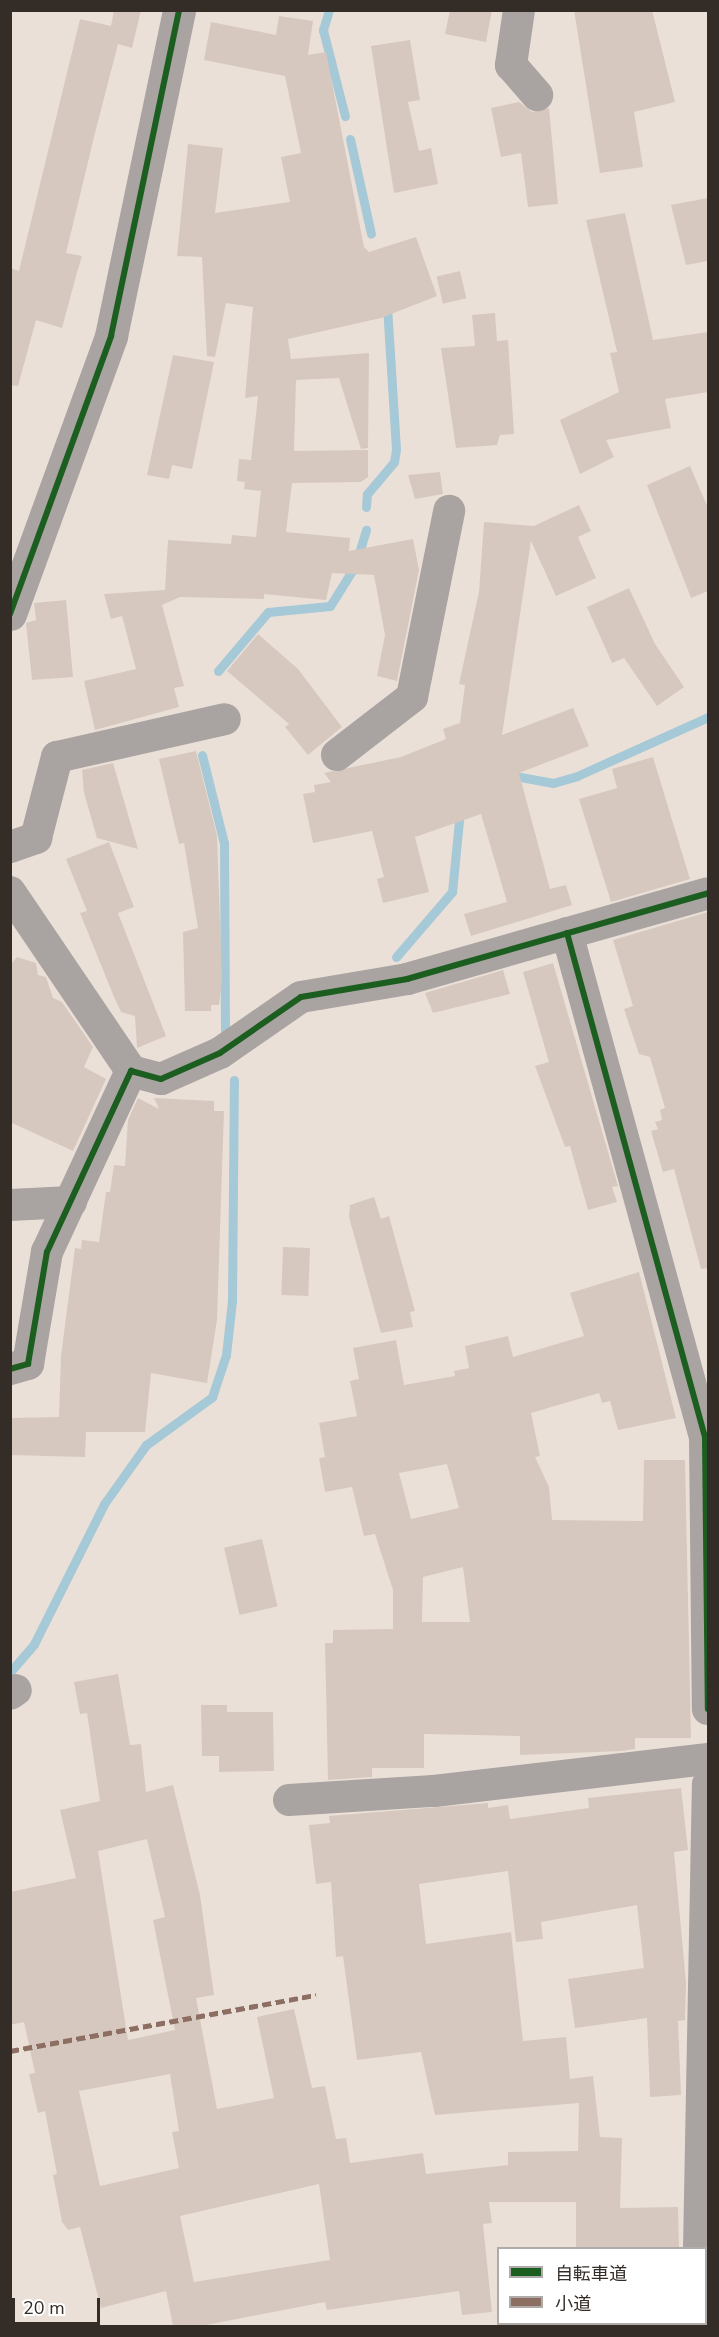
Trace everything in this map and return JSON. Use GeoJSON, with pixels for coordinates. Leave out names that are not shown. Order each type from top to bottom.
{"type":"FeatureCollection","features":[{"type":"Feature","properties":{"kind":"street"},"geometry":{"type":"LineString","coordinates":[[10,614],[111,336],[178,10]]}},
{"type":"Feature","properties":{"kind":"street"},"geometry":{"type":"LineString","coordinates":[[519,10],[511,65],[537,95]]}},
{"type":"Feature","properties":{"kind":"street"},"geometry":{"type":"LineString","coordinates":[[337,755],[412,697],[449,511]]}},
{"type":"Feature","properties":{"kind":"street"},"geometry":{"type":"LineString","coordinates":[[10,847],[36,838],[57,757],[225,718]]}},
{"type":"Feature","properties":{"kind":"street"},"geometry":{"type":"LineString","coordinates":[[10,892],[131,1071],[161,1078],[220,1053],[301,998],[407,979],[708,893]]}},
{"type":"Feature","properties":{"kind":"street"},"geometry":{"type":"LineString","coordinates":[[567,933],[705,1437],[708,1709]]}},
{"type":"Feature","properties":{"kind":"street"},"geometry":{"type":"LineString","coordinates":[[10,1369],[28,1364],[47,1252],[131,1071]]}},
{"type":"Feature","properties":{"kind":"street"},"geometry":{"type":"LineString","coordinates":[[10,1204],[71,1202]]}},
{"type":"Feature","properties":{"kind":"street"},"geometry":{"type":"LineString","coordinates":[[289,1800],[434,1791],[708,1759]]}},
{"type":"Feature","properties":{"kind":"street"},"geometry":{"type":"LineString","coordinates":[[699,2247],[708,1784]]}},
{"type":"Feature","properties":{"kind":"building"},"geometry":{"type":"Polygon","coordinates":[[[114,10],[141,10],[132,48],[118,44],[66,253],[82,256],[62,328],[36,320],[18,386],[10,385],[10,268],[19,271],[80,19],[111,26],[114,10]]]}},
{"type":"Feature","properties":{"kind":"building"},"geometry":{"type":"Polygon","coordinates":[[[450,10],[492,10],[486,42],[445,34],[450,10]]]}},
{"type":"Feature","properties":{"kind":"building"},"geometry":{"type":"Polygon","coordinates":[[[574,10],[652,10],[675,102],[634,112],[643,167],[600,173],[574,10]]]}},
{"type":"Feature","properties":{"kind":"building"},"geometry":{"type":"Polygon","coordinates":[[[279,16],[313,21],[308,55],[326,52],[364,247],[369,252],[416,237],[437,296],[381,318],[288,339],[291,359],[369,353],[368,448],[361,449],[339,378],[296,380],[294,451],[368,450],[368,477],[361,482],[292,483],[286,532],[350,538],[349,551],[413,539],[419,570],[397,681],[377,676],[385,635],[374,575],[332,573],[326,600],[264,594],[264,599],[180,597],[162,605],[184,686],[174,688],[179,707],[95,730],[84,681],[136,669],[122,616],[111,619],[104,594],[165,590],[168,540],[231,544],[232,535],[256,537],[261,491],[244,489],[245,482],[237,481],[239,459],[251,460],[258,396],[245,398],[253,307],[226,303],[215,357],[207,356],[202,257],[177,256],[188,144],[223,148],[215,213],[290,202],[281,157],[301,153],[285,76],[204,60],[211,22],[276,35],[279,16]]]}},
{"type":"Feature","properties":{"kind":"building"},"geometry":{"type":"Polygon","coordinates":[[[410,40],[420,100],[408,102],[419,151],[431,148],[438,184],[394,193],[371,46],[410,40]]]}},
{"type":"Feature","properties":{"kind":"building"},"geometry":{"type":"Polygon","coordinates":[[[519,102],[532,112],[549,108],[558,204],[528,207],[521,153],[501,157],[491,108],[519,102]]]}},
{"type":"Feature","properties":{"kind":"building"},"geometry":{"type":"Polygon","coordinates":[[[708,198],[708,261],[686,265],[671,205],[708,198]]]}},
{"type":"Feature","properties":{"kind":"building"},"geometry":{"type":"Polygon","coordinates":[[[625,213],[653,340],[708,332],[708,392],[665,399],[671,428],[606,440],[614,457],[580,474],[560,420],[619,392],[610,353],[617,352],[586,220],[625,213]]]}},
{"type":"Feature","properties":{"kind":"building"},"geometry":{"type":"Polygon","coordinates":[[[460,271],[466,298],[443,304],[437,276],[460,271]]]}},
{"type":"Feature","properties":{"kind":"building"},"geometry":{"type":"Polygon","coordinates":[[[495,313],[497,341],[508,340],[514,434],[500,435],[497,445],[456,448],[441,348],[475,346],[472,315],[495,313]]]}},
{"type":"Feature","properties":{"kind":"building"},"geometry":{"type":"Polygon","coordinates":[[[173,355],[214,362],[192,469],[172,465],[169,479],[147,475],[173,355]]]}},
{"type":"Feature","properties":{"kind":"building"},"geometry":{"type":"Polygon","coordinates":[[[690,466],[708,508],[708,591],[691,598],[647,485],[690,466]]]}},
{"type":"Feature","properties":{"kind":"building"},"geometry":{"type":"Polygon","coordinates":[[[440,472],[443,494],[415,499],[408,475],[440,472]]]}},
{"type":"Feature","properties":{"kind":"building"},"geometry":{"type":"Polygon","coordinates":[[[579,505],[591,531],[578,537],[596,578],[556,596],[531,541],[502,735],[573,708],[589,746],[519,773],[550,889],[566,885],[572,905],[471,936],[464,914],[507,902],[481,814],[415,837],[429,892],[383,903],[377,879],[384,877],[372,831],[313,843],[303,794],[315,792],[314,785],[331,782],[324,773],[401,757],[446,739],[443,729],[460,723],[465,685],[459,684],[479,592],[484,522],[534,526],[579,505]]]}},
{"type":"Feature","properties":{"kind":"building"},"geometry":{"type":"Polygon","coordinates":[[[629,588],[655,644],[684,687],[657,706],[624,658],[612,663],[587,607],[629,588]]]}},
{"type":"Feature","properties":{"kind":"building"},"geometry":{"type":"Polygon","coordinates":[[[66,600],[73,677],[32,680],[26,623],[36,620],[34,603],[66,600]]]}},
{"type":"Feature","properties":{"kind":"building"},"geometry":{"type":"Polygon","coordinates":[[[258,634],[298,669],[342,727],[308,755],[285,727],[289,724],[227,671],[258,634]]]}},
{"type":"Feature","properties":{"kind":"building"},"geometry":{"type":"Polygon","coordinates":[[[196,751],[217,836],[222,980],[219,1005],[211,1005],[211,1011],[185,1011],[183,932],[198,928],[184,843],[179,844],[159,759],[196,751]]]}},
{"type":"Feature","properties":{"kind":"building"},"geometry":{"type":"Polygon","coordinates":[[[653,757],[690,879],[611,902],[579,799],[617,788],[612,769],[653,757]]]}},
{"type":"Feature","properties":{"kind":"building"},"geometry":{"type":"Polygon","coordinates":[[[113,763],[138,849],[97,838],[84,793],[82,770],[113,763]]]}},
{"type":"Feature","properties":{"kind":"building"},"geometry":{"type":"Polygon","coordinates":[[[109,842],[134,907],[118,913],[166,1036],[137,1048],[135,1016],[121,1012],[114,997],[80,913],[87,911],[66,859],[109,842]]]}},
{"type":"Feature","properties":{"kind":"building"},"geometry":{"type":"Polygon","coordinates":[[[708,912],[708,1268],[701,1269],[674,1169],[663,1172],[651,1131],[658,1129],[655,1122],[662,1120],[660,1110],[665,1108],[650,1057],[639,1054],[624,1009],[633,1006],[613,940],[708,912]]]}},
{"type":"Feature","properties":{"kind":"building"},"geometry":{"type":"Polygon","coordinates":[[[17,957],[36,963],[38,975],[46,977],[53,998],[62,1002],[93,1047],[84,1067],[106,1079],[73,1151],[10,1122],[10,965],[17,957]]]}},
{"type":"Feature","properties":{"kind":"building"},"geometry":{"type":"Polygon","coordinates":[[[553,963],[618,1186],[612,1187],[617,1202],[588,1210],[570,1146],[565,1147],[535,1066],[549,1062],[523,972],[553,963]]]}},
{"type":"Feature","properties":{"kind":"building"},"geometry":{"type":"Polygon","coordinates":[[[503,970],[510,994],[433,1013],[425,993],[503,970]]]}},
{"type":"Feature","properties":{"kind":"building"},"geometry":{"type":"Polygon","coordinates":[[[138,1098],[159,1109],[154,1098],[214,1101],[214,1111],[224,1111],[217,1320],[207,1383],[151,1373],[145,1432],[86,1432],[85,1457],[10,1455],[10,1418],[59,1417],[61,1356],[75,1248],[81,1249],[82,1240],[99,1242],[106,1192],[110,1192],[114,1165],[125,1166],[128,1120],[138,1098]]]}},
{"type":"Feature","properties":{"kind":"building"},"geometry":{"type":"Polygon","coordinates":[[[374,1197],[381,1219],[389,1216],[415,1311],[410,1312],[413,1327],[381,1333],[349,1217],[350,1205],[374,1197]]]}},
{"type":"Feature","properties":{"kind":"building"},"geometry":{"type":"Polygon","coordinates":[[[283,1247],[310,1248],[308,1296],[281,1295],[283,1247]]]}},
{"type":"Feature","properties":{"kind":"building"},"geometry":{"type":"Polygon","coordinates":[[[639,1272],[676,1418],[618,1430],[610,1401],[602,1403],[599,1393],[531,1413],[540,1456],[535,1457],[549,1487],[552,1520],[643,1521],[644,1460],[685,1460],[691,1738],[635,1738],[635,1749],[622,1751],[520,1755],[520,1736],[424,1734],[424,1768],[372,1768],[372,1777],[328,1780],[325,1643],[333,1643],[333,1630],[393,1629],[393,1590],[375,1534],[364,1536],[352,1487],[325,1492],[319,1458],[325,1457],[319,1423],[357,1416],[350,1381],[359,1379],[353,1348],[396,1340],[404,1385],[455,1376],[454,1371],[469,1368],[465,1346],[508,1336],[513,1357],[584,1336],[570,1293],[639,1272]],[[447,1464],[399,1473],[411,1519],[459,1508],[447,1464]],[[463,1567],[423,1577],[422,1622],[470,1622],[463,1567]]]}},
{"type":"Feature","properties":{"kind":"building"},"geometry":{"type":"Polygon","coordinates":[[[262,1539],[278,1606],[240,1615],[224,1548],[262,1539]]]}},
{"type":"Feature","properties":{"kind":"building"},"geometry":{"type":"Polygon","coordinates":[[[118,1674],[130,1745],[141,1744],[146,1792],[173,1785],[200,1895],[214,1995],[196,1998],[217,2109],[274,2098],[257,2017],[294,2009],[312,2088],[325,2086],[336,2139],[346,2138],[350,2163],[423,2153],[426,2174],[508,2165],[508,2152],[578,2151],[579,2103],[435,2115],[421,2052],[357,2060],[343,1956],[336,1957],[331,1882],[316,1884],[309,1825],[330,1823],[329,1816],[488,1803],[488,1808],[508,1805],[510,1819],[589,1808],[588,1798],[681,1788],[688,1850],[674,1852],[686,1983],[685,2020],[678,2021],[681,2095],[650,2097],[647,2018],[575,2028],[568,1979],[644,1968],[637,1905],[541,1922],[543,1939],[516,1942],[508,1871],[419,1884],[426,1944],[511,1932],[523,2041],[566,2037],[570,2079],[593,2076],[600,2137],[622,2138],[620,2208],[678,2207],[679,2247],[576,2247],[576,2202],[489,2202],[492,2223],[483,2224],[492,2312],[462,2315],[459,2291],[327,2310],[325,2302],[201,2326],[173,2326],[166,2291],[101,2308],[80,2227],[68,2230],[62,2222],[53,2175],[57,2174],[45,2111],[38,2113],[29,2074],[35,2073],[24,2022],[10,2025],[10,1892],[76,1878],[60,1810],[100,1801],[87,1713],[80,1714],[74,1682],[118,1674]],[[147,1839],[98,1851],[128,2040],[175,2030],[153,1920],[165,1917],[147,1839]],[[170,2074],[79,2091],[100,2186],[179,2168],[172,2132],[179,2131],[170,2074]],[[319,2184],[180,2216],[194,2282],[330,2260],[319,2184]]]}},
{"type":"Feature","properties":{"kind":"building"},"geometry":{"type":"Polygon","coordinates":[[[201,1705],[227,1705],[227,1712],[273,1712],[274,1771],[219,1772],[219,1756],[202,1756],[201,1705]]]}},
{"type":"Feature","properties":{"kind":"waterway"},"geometry":{"type":"LineString","coordinates":[[329,10],[323,30],[345,116]]}},
{"type":"Feature","properties":{"kind":"waterway"},"geometry":{"type":"LineString","coordinates":[[350,139],[371,234]]}},
{"type":"Feature","properties":{"kind":"waterway"},"geometry":{"type":"LineString","coordinates":[[366,507],[367,494],[394,462],[396,449],[387,304]]}},
{"type":"Feature","properties":{"kind":"waterway"},"geometry":{"type":"LineString","coordinates":[[218,671],[268,612],[330,606],[355,566],[366,530]]}},
{"type":"Feature","properties":{"kind":"waterway"},"geometry":{"type":"LineString","coordinates":[[509,775],[553,783],[577,776],[708,717]]}},
{"type":"Feature","properties":{"kind":"waterway"},"geometry":{"type":"LineString","coordinates":[[202,755],[224,843],[225,1030]]}},
{"type":"Feature","properties":{"kind":"waterway"},"geometry":{"type":"LineString","coordinates":[[396,957],[452,892],[460,810]]}},
{"type":"Feature","properties":{"kind":"waterway"},"geometry":{"type":"LineString","coordinates":[[10,1672],[34,1644],[104,1504],[146,1445],[212,1397],[226,1355],[232,1301],[234,1080]]}},
{"type":"Feature","properties":{"kind":"marked path"},"geometry":{"type":"LineString","coordinates":[[10,2051],[316,1995]]}},
{"type":"Feature","properties":{"kind":"cycle path"},"geometry":{"type":"LineString","coordinates":[[10,614],[111,336],[179,10]]}},
{"type":"Feature","properties":{"kind":"cycle path"},"geometry":{"type":"LineString","coordinates":[[10,1369],[28,1364],[47,1252],[131,1071],[161,1079],[220,1053],[301,997],[407,979],[708,893]]}},
{"type":"Feature","properties":{"kind":"cycle path"},"geometry":{"type":"LineString","coordinates":[[567,933],[705,1437],[708,1709]]}}]}
